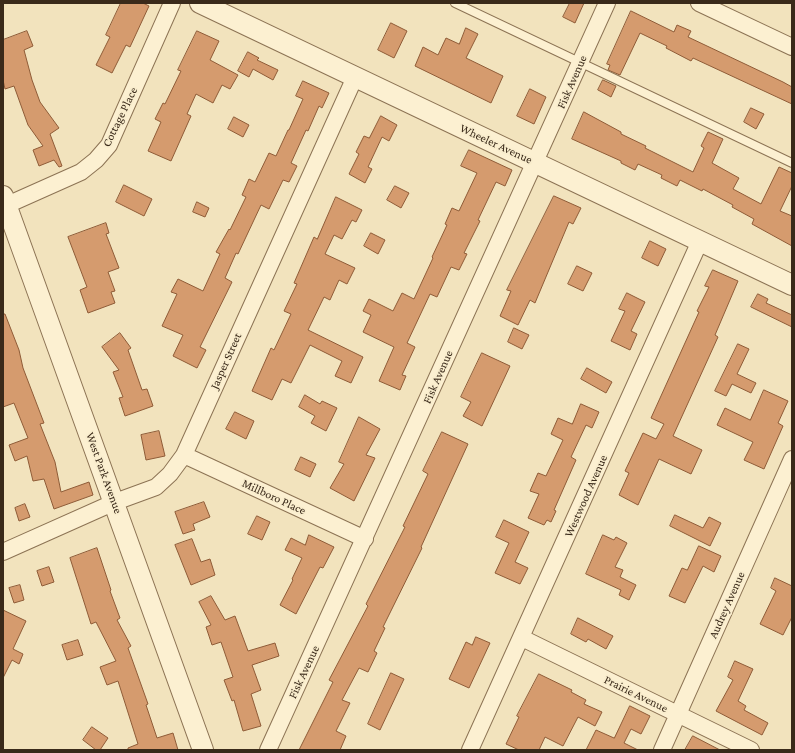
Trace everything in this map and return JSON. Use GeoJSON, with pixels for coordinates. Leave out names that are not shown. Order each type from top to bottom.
{"type":"FeatureCollection","features":[{"type":"Feature","properties":{"kind":"street","name":"Cottage Place"},"geometry":{"type":"LineString","coordinates":[[5,200],[81,172],[96,160],[109,145],[172,3]]}},
{"type":"Feature","properties":{"kind":"street","name":"Wheeler Avenue"},"geometry":{"type":"LineString","coordinates":[[200,3],[792,284]]}},
{"type":"Feature","properties":{"kind":"street","name":"Fisk Avenue"},"geometry":{"type":"LineString","coordinates":[[268,750],[607,3]]}},
{"type":"Feature","properties":{"kind":"street"},"geometry":{"type":"LineString","coordinates":[[699,3],[792,47]]}},
{"type":"Feature","properties":{"kind":"street","name":"Jasper Street"},"geometry":{"type":"LineString","coordinates":[[3,552],[115,502],[156,487],[170,474],[184,455],[355,77]]}},
{"type":"Feature","properties":{"kind":"street","name":"West Park Avenue"},"geometry":{"type":"LineString","coordinates":[[5,200],[115,502],[203,750]]}},
{"type":"Feature","properties":{"kind":"street","name":"Westwood Avenue"},"geometry":{"type":"LineString","coordinates":[[470,750],[522,638],[700,241]]}},
{"type":"Feature","properties":{"kind":"street","name":"Millboro Place"},"geometry":{"type":"LineString","coordinates":[[184,455],[365,539]]}},
{"type":"Feature","properties":{"kind":"street","name":"Audrey Avenue"},"geometry":{"type":"LineString","coordinates":[[662,750],[792,459]]}},
{"type":"Feature","properties":{"kind":"street","name":"Prairie Avenue"},"geometry":{"type":"LineString","coordinates":[[522,638],[751,750]]}},
{"type":"Feature","properties":{"kind":"lane"},"geometry":{"type":"LineString","coordinates":[[455,3],[792,163]]}},
{"type":"Feature","properties":{"kind":"building"},"geometry":{"type":"Polygon","coordinates":[[[121,3],[143,3],[149,6],[130,47],[126,45],[112,73],[96,65],[110,37],[106,35],[121,3]]]}},
{"type":"Feature","properties":{"kind":"building"},"geometry":{"type":"Polygon","coordinates":[[[570,3],[584,3],[575,23],[563,17],[570,3]]]}},
{"type":"Feature","properties":{"kind":"building"},"geometry":{"type":"Polygon","coordinates":[[[631,11],[674,32],[677,25],[691,31],[688,37],[792,87],[792,104],[693,58],[691,61],[666,48],[667,46],[640,33],[620,75],[608,70],[610,65],[607,64],[631,11]]]}},
{"type":"Feature","properties":{"kind":"building"},"geometry":{"type":"Polygon","coordinates":[[[391,23],[407,31],[394,58],[378,50],[391,23]]]}},
{"type":"Feature","properties":{"kind":"building"},"geometry":{"type":"Polygon","coordinates":[[[466,28],[478,34],[466,58],[503,76],[491,103],[415,66],[423,47],[438,55],[446,38],[459,44],[466,28]]]}},
{"type":"Feature","properties":{"kind":"building"},"geometry":{"type":"Polygon","coordinates":[[[27,31],[33,46],[24,50],[32,80],[40,102],[59,128],[50,134],[62,166],[59,167],[54,160],[39,166],[33,150],[43,146],[28,125],[14,86],[5,89],[3,80],[3,40],[27,31]]]}},
{"type":"Feature","properties":{"kind":"building"},"geometry":{"type":"Polygon","coordinates":[[[197,31],[219,41],[210,60],[238,75],[230,89],[222,85],[213,103],[196,94],[187,114],[191,116],[171,161],[148,151],[161,122],[155,119],[163,103],[165,104],[181,71],[178,70],[197,31]]]}},
{"type":"Feature","properties":{"kind":"building"},"geometry":{"type":"Polygon","coordinates":[[[248,52],[259,58],[257,60],[278,70],[273,80],[253,69],[249,77],[238,71],[248,52]]]}},
{"type":"Feature","properties":{"kind":"building"},"geometry":{"type":"Polygon","coordinates":[[[603,80],[616,86],[611,97],[598,90],[603,80]]]}},
{"type":"Feature","properties":{"kind":"building"},"geometry":{"type":"Polygon","coordinates":[[[303,81],[329,93],[322,108],[319,106],[291,163],[297,166],[289,182],[283,180],[269,209],[261,205],[238,254],[236,253],[225,278],[232,282],[200,347],[206,350],[197,368],[173,356],[183,335],[162,326],[177,294],[171,292],[178,279],[203,291],[220,254],[216,252],[229,229],[230,230],[246,197],[242,195],[249,179],[255,182],[269,153],[276,156],[289,130],[303,99],[296,96],[303,81]]]}},
{"type":"Feature","properties":{"kind":"building"},"geometry":{"type":"Polygon","coordinates":[[[530,89],[546,97],[534,124],[517,116],[530,89]]]}},
{"type":"Feature","properties":{"kind":"building"},"geometry":{"type":"Polygon","coordinates":[[[751,108],[764,114],[756,129],[744,122],[751,108]]]}},
{"type":"Feature","properties":{"kind":"building"},"geometry":{"type":"Polygon","coordinates":[[[584,112],[621,132],[621,134],[646,146],[645,148],[693,172],[704,148],[701,146],[708,132],[723,139],[712,163],[739,178],[733,189],[761,204],[779,167],[792,173],[792,186],[780,211],[792,216],[792,246],[752,224],[754,219],[732,207],[733,205],[703,189],[702,191],[680,180],[677,186],[661,178],[662,175],[638,164],[635,170],[621,163],[621,161],[572,139],[584,112]]]}},
{"type":"Feature","properties":{"kind":"building"},"geometry":{"type":"Polygon","coordinates":[[[381,116],[397,125],[389,141],[382,137],[368,167],[372,169],[365,183],[349,174],[359,154],[356,152],[364,136],[369,138],[381,116]]]}},
{"type":"Feature","properties":{"kind":"building"},"geometry":{"type":"Polygon","coordinates":[[[234,117],[249,125],[243,137],[228,129],[234,117]]]}},
{"type":"Feature","properties":{"kind":"building"},"geometry":{"type":"Polygon","coordinates":[[[469,150],[512,170],[505,186],[496,182],[478,220],[480,221],[464,253],[467,254],[459,270],[451,267],[437,297],[430,294],[407,343],[415,347],[402,375],[406,376],[400,390],[379,381],[394,347],[363,332],[371,315],[363,311],[369,299],[393,311],[402,293],[414,299],[447,225],[445,224],[452,208],[459,211],[477,173],[461,166],[469,150]]]}},
{"type":"Feature","properties":{"kind":"building"},"geometry":{"type":"Polygon","coordinates":[[[124,185],[152,199],[144,216],[116,202],[124,185]]]}},
{"type":"Feature","properties":{"kind":"building"},"geometry":{"type":"Polygon","coordinates":[[[395,186],[409,193],[401,208],[387,200],[395,186]]]}},
{"type":"Feature","properties":{"kind":"building"},"geometry":{"type":"Polygon","coordinates":[[[554,196],[581,208],[573,224],[569,222],[535,303],[530,300],[518,325],[500,316],[511,291],[507,290],[554,196]]]}},
{"type":"Feature","properties":{"kind":"building"},"geometry":{"type":"Polygon","coordinates":[[[336,197],[362,210],[356,222],[352,220],[342,239],[334,235],[325,254],[355,268],[347,284],[339,280],[330,300],[324,297],[308,330],[363,357],[351,383],[335,376],[342,361],[310,345],[291,383],[282,379],[272,400],[252,391],[271,348],[274,350],[291,314],[284,311],[297,284],[294,283],[314,237],[317,239],[336,197]]]}},
{"type":"Feature","properties":{"kind":"building"},"geometry":{"type":"Polygon","coordinates":[[[197,202],[209,208],[205,217],[193,212],[197,202]]]}},
{"type":"Feature","properties":{"kind":"building"},"geometry":{"type":"Polygon","coordinates":[[[106,223],[109,233],[106,234],[119,268],[108,272],[115,291],[111,292],[115,303],[88,313],[80,290],[87,287],[68,237],[106,223]]]}},
{"type":"Feature","properties":{"kind":"building"},"geometry":{"type":"Polygon","coordinates":[[[371,233],[385,240],[378,254],[364,246],[371,233]]]}},
{"type":"Feature","properties":{"kind":"building"},"geometry":{"type":"Polygon","coordinates":[[[650,241],[666,249],[658,266],[642,258],[650,241]]]}},
{"type":"Feature","properties":{"kind":"building"},"geometry":{"type":"Polygon","coordinates":[[[577,266],[592,273],[583,291],[568,284],[577,266]]]}},
{"type":"Feature","properties":{"kind":"building"},"geometry":{"type":"Polygon","coordinates":[[[713,270],[738,281],[715,335],[718,337],[673,436],[702,450],[691,474],[659,459],[638,505],[619,495],[629,473],[625,471],[643,433],[656,439],[664,424],[651,418],[699,312],[697,311],[709,287],[705,286],[713,270]]]}},
{"type":"Feature","properties":{"kind":"building"},"geometry":{"type":"Polygon","coordinates":[[[627,293],[645,302],[631,331],[637,334],[630,350],[611,341],[625,311],[619,309],[627,293]]]}},
{"type":"Feature","properties":{"kind":"building"},"geometry":{"type":"Polygon","coordinates":[[[758,294],[768,299],[766,303],[792,315],[792,327],[751,307],[758,294]]]}},
{"type":"Feature","properties":{"kind":"building"},"geometry":{"type":"Polygon","coordinates":[[[3,314],[5,314],[19,350],[23,368],[44,423],[40,424],[55,462],[61,492],[89,482],[93,495],[54,509],[44,479],[33,481],[27,456],[15,461],[9,445],[28,438],[14,403],[3,407],[3,314]]]}},
{"type":"Feature","properties":{"kind":"building"},"geometry":{"type":"Polygon","coordinates":[[[514,328],[529,335],[522,349],[508,342],[514,328]]]}},
{"type":"Feature","properties":{"kind":"building"},"geometry":{"type":"Polygon","coordinates":[[[120,333],[131,348],[128,350],[142,390],[147,389],[153,406],[125,416],[119,398],[123,397],[113,372],[119,370],[102,347],[120,333]]]}},
{"type":"Feature","properties":{"kind":"building"},"geometry":{"type":"Polygon","coordinates":[[[738,344],[749,349],[737,374],[756,383],[751,393],[732,384],[726,396],[715,391],[738,344]]]}},
{"type":"Feature","properties":{"kind":"building"},"geometry":{"type":"Polygon","coordinates":[[[482,353],[510,366],[482,426],[463,416],[471,402],[461,397],[482,353]]]}},
{"type":"Feature","properties":{"kind":"building"},"geometry":{"type":"Polygon","coordinates":[[[587,368],[612,382],[606,393],[581,379],[587,368]]]}},
{"type":"Feature","properties":{"kind":"building"},"geometry":{"type":"Polygon","coordinates":[[[764,390],[788,401],[778,423],[783,426],[764,469],[744,460],[753,442],[717,425],[725,408],[750,420],[764,390]]]}},
{"type":"Feature","properties":{"kind":"building"},"geometry":{"type":"Polygon","coordinates":[[[305,395],[320,404],[322,401],[337,408],[326,431],[311,423],[315,416],[299,407],[305,395]]]}},
{"type":"Feature","properties":{"kind":"building"},"geometry":{"type":"Polygon","coordinates":[[[581,404],[599,412],[592,428],[586,425],[571,457],[576,460],[554,510],[556,511],[551,522],[547,520],[544,525],[528,518],[539,494],[530,491],[538,473],[546,476],[563,440],[551,434],[558,418],[572,424],[581,404]]]}},
{"type":"Feature","properties":{"kind":"building"},"geometry":{"type":"Polygon","coordinates":[[[235,412],[254,421],[246,439],[226,429],[235,412]]]}},
{"type":"Feature","properties":{"kind":"building"},"geometry":{"type":"Polygon","coordinates":[[[359,417],[380,429],[366,455],[375,458],[354,501],[330,488],[344,464],[339,462],[359,417]]]}},
{"type":"Feature","properties":{"kind":"building"},"geometry":{"type":"Polygon","coordinates":[[[159,431],[165,456],[146,460],[141,435],[159,431]]]}},
{"type":"Feature","properties":{"kind":"building"},"geometry":{"type":"Polygon","coordinates":[[[442,432],[468,444],[421,547],[422,548],[383,627],[385,628],[374,651],[377,653],[368,672],[359,668],[342,700],[350,703],[336,731],[346,736],[340,750],[299,750],[333,682],[329,680],[368,606],[366,604],[405,527],[403,526],[428,474],[423,471],[442,432]]]}},
{"type":"Feature","properties":{"kind":"building"},"geometry":{"type":"Polygon","coordinates":[[[301,457],[316,464],[310,477],[295,470],[301,457]]]}},
{"type":"Feature","properties":{"kind":"building"},"geometry":{"type":"Polygon","coordinates":[[[204,502],[210,517],[193,524],[195,530],[183,534],[175,512],[204,502]]]}},
{"type":"Feature","properties":{"kind":"building"},"geometry":{"type":"Polygon","coordinates":[[[25,504],[30,517],[19,521],[15,508],[25,504]]]}},
{"type":"Feature","properties":{"kind":"building"},"geometry":{"type":"Polygon","coordinates":[[[675,515],[703,528],[709,517],[721,523],[710,546],[670,526],[675,515]]]}},
{"type":"Feature","properties":{"kind":"building"},"geometry":{"type":"Polygon","coordinates":[[[257,516],[270,522],[262,540],[248,534],[257,516]]]}},
{"type":"Feature","properties":{"kind":"building"},"geometry":{"type":"Polygon","coordinates":[[[504,520],[529,532],[515,562],[528,568],[520,584],[495,573],[509,543],[496,537],[504,520]]]}},
{"type":"Feature","properties":{"kind":"building"},"geometry":{"type":"Polygon","coordinates":[[[309,535],[334,547],[323,568],[320,567],[296,614],[280,605],[302,558],[285,550],[291,538],[305,545],[309,535]]]}},
{"type":"Feature","properties":{"kind":"building"},"geometry":{"type":"Polygon","coordinates":[[[603,535],[614,540],[616,537],[627,543],[615,567],[623,570],[620,577],[636,585],[629,600],[619,595],[621,590],[586,574],[603,535]]]}},
{"type":"Feature","properties":{"kind":"building"},"geometry":{"type":"Polygon","coordinates":[[[192,539],[201,562],[210,559],[215,575],[191,585],[175,545],[192,539]]]}},
{"type":"Feature","properties":{"kind":"building"},"geometry":{"type":"Polygon","coordinates":[[[699,546],[721,556],[714,572],[703,566],[685,603],[669,596],[682,568],[687,570],[699,546]]]}},
{"type":"Feature","properties":{"kind":"building"},"geometry":{"type":"Polygon","coordinates":[[[97,548],[120,618],[117,620],[131,646],[128,648],[148,704],[146,705],[157,738],[173,733],[178,750],[128,750],[128,748],[138,744],[118,681],[107,685],[100,667],[116,661],[96,622],[91,624],[70,558],[97,548]]]}},
{"type":"Feature","properties":{"kind":"building"},"geometry":{"type":"Polygon","coordinates":[[[49,567],[54,582],[42,586],[37,571],[49,567]]]}},
{"type":"Feature","properties":{"kind":"building"},"geometry":{"type":"Polygon","coordinates":[[[775,578],[792,586],[792,617],[783,635],[760,624],[776,591],[771,588],[775,578]]]}},
{"type":"Feature","properties":{"kind":"building"},"geometry":{"type":"Polygon","coordinates":[[[20,585],[24,600],[14,603],[9,588],[20,585]]]}},
{"type":"Feature","properties":{"kind":"building"},"geometry":{"type":"Polygon","coordinates":[[[211,596],[225,620],[235,616],[248,651],[275,643],[279,656],[252,665],[261,690],[251,694],[261,726],[243,731],[234,700],[232,701],[224,680],[233,677],[221,642],[212,645],[206,627],[211,625],[199,602],[211,596]]]}},
{"type":"Feature","properties":{"kind":"building"},"geometry":{"type":"Polygon","coordinates":[[[3,610],[26,621],[13,649],[23,654],[19,664],[12,660],[3,678],[3,610]]]}},
{"type":"Feature","properties":{"kind":"building"},"geometry":{"type":"Polygon","coordinates":[[[578,618],[613,636],[606,649],[588,639],[586,642],[571,634],[578,618]]]}},
{"type":"Feature","properties":{"kind":"building"},"geometry":{"type":"Polygon","coordinates":[[[476,637],[490,643],[469,688],[449,679],[466,642],[472,645],[476,637]]]}},
{"type":"Feature","properties":{"kind":"building"},"geometry":{"type":"Polygon","coordinates":[[[78,640],[83,655],[67,660],[62,645],[78,640]]]}},
{"type":"Feature","properties":{"kind":"building"},"geometry":{"type":"Polygon","coordinates":[[[735,661],[753,669],[738,701],[746,706],[744,710],[768,723],[762,735],[716,711],[733,680],[728,677],[735,661]]]}},
{"type":"Feature","properties":{"kind":"building"},"geometry":{"type":"Polygon","coordinates":[[[391,673],[404,679],[380,730],[368,724],[391,673]]]}},
{"type":"Feature","properties":{"kind":"building"},"geometry":{"type":"Polygon","coordinates":[[[539,674],[572,690],[571,692],[586,700],[584,704],[602,712],[595,726],[578,717],[563,746],[545,737],[539,750],[519,750],[506,744],[519,717],[517,716],[539,674]]]}},
{"type":"Feature","properties":{"kind":"building"},"geometry":{"type":"Polygon","coordinates":[[[630,706],[650,716],[641,734],[631,729],[624,743],[638,750],[586,750],[596,730],[614,738],[630,706]]]}},
{"type":"Feature","properties":{"kind":"building"},"geometry":{"type":"Polygon","coordinates":[[[92,727],[108,738],[100,750],[96,750],[83,740],[92,727]]]}},
{"type":"Feature","properties":{"kind":"building"},"geometry":{"type":"Polygon","coordinates":[[[693,736],[720,750],[685,750],[693,736]]]}}]}
